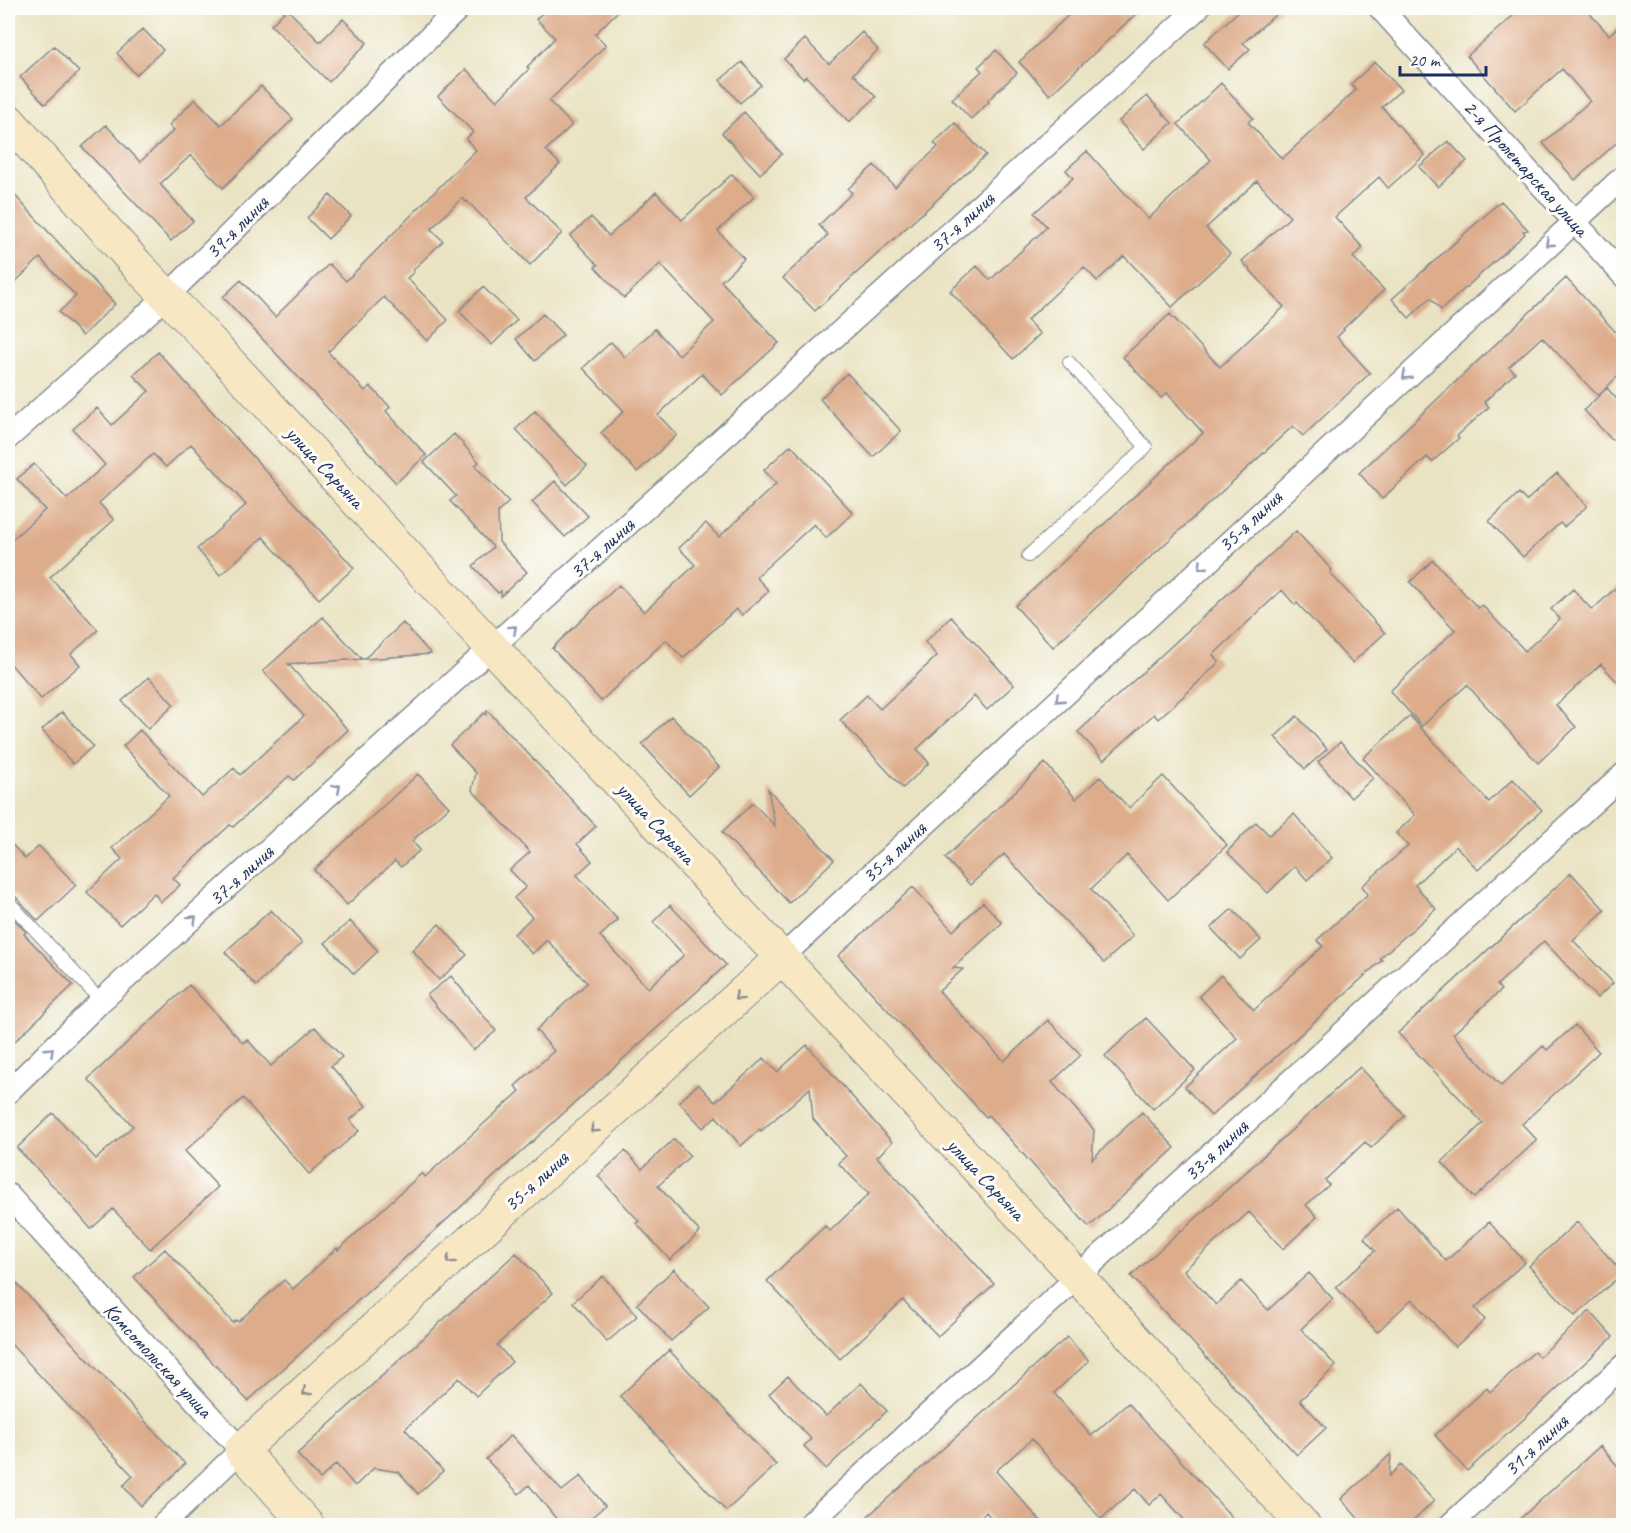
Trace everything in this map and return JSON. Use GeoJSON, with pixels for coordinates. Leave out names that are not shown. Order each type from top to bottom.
{"type":"FeatureCollection","features":[{"type":"Feature","properties":{"kind":"main road","name":"улица Сарьяна"},"geometry":{"type":"LineString","coordinates":[[8,120],[166,297],[1078,1277],[1304,1526]]}},
{"type":"Feature","properties":{"kind":"main road","name":"35-я линия"},"geometry":{"type":"LineString","coordinates":[[242,1450],[781,957]]}},
{"type":"Feature","properties":{"kind":"main road","name":"Комсомольская улица"},"geometry":{"type":"LineString","coordinates":[[242,1450],[308,1526]]}},
{"type":"Feature","properties":{"kind":"street","name":"39-я линия"},"geometry":{"type":"LineString","coordinates":[[8,438],[166,297],[459,8]]}},
{"type":"Feature","properties":{"kind":"street","name":"37-я линия"},"geometry":{"type":"LineString","coordinates":[[8,1092],[101,1001],[1198,8]]}},
{"type":"Feature","properties":{"kind":"street","name":"2-я Пролетарская улица"},"geometry":{"type":"LineString","coordinates":[[1380,8],[1623,276]]}},
{"type":"Feature","properties":{"kind":"street","name":"35-я линия"},"geometry":{"type":"LineString","coordinates":[[781,957],[1623,176]]}},
{"type":"Feature","properties":{"kind":"street","name":"33-я линия"},"geometry":{"type":"LineString","coordinates":[[807,1526],[1623,774]]}},
{"type":"Feature","properties":{"kind":"street","name":"Комсомольская улица"},"geometry":{"type":"LineString","coordinates":[[8,1195],[242,1450]]}},
{"type":"Feature","properties":{"kind":"street","name":"31-я линия"},"geometry":{"type":"LineString","coordinates":[[1449,1526],[1623,1365]]}},
{"type":"Feature","properties":{"kind":"street","name":"35-я линия"},"geometry":{"type":"LineString","coordinates":[[162,1526],[242,1450]]}},
{"type":"Feature","properties":{"kind":"lane"},"geometry":{"type":"LineString","coordinates":[[1028,556],[1146,447],[1069,362]]}},
{"type":"Feature","properties":{"kind":"lane"},"geometry":{"type":"LineString","coordinates":[[8,901],[101,1001]]}},
{"type":"Feature","properties":{"kind":"building"},"geometry":{"type":"Polygon","coordinates":[[[548,8],[621,8],[595,34],[606,45],[549,101],[572,125],[546,150],[560,164],[526,197],[562,233],[530,265],[462,198],[431,229],[443,241],[407,278],[448,320],[427,341],[384,297],[328,352],[365,391],[370,386],[390,407],[386,411],[426,455],[396,483],[223,297],[241,280],[275,317],[329,264],[346,281],[476,150],[466,139],[473,132],[438,96],[466,69],[497,101],[529,69],[527,67],[555,38],[536,19],[548,8]]]}},
{"type":"Feature","properties":{"kind":"building"},"geometry":{"type":"Polygon","coordinates":[[[1076,8],[1142,8],[1050,95],[1019,62],[1076,8]]]}},
{"type":"Feature","properties":{"kind":"building"},"geometry":{"type":"Polygon","coordinates":[[[1242,8],[1283,8],[1243,43],[1250,49],[1228,69],[1204,43],[1242,8]]]}},
{"type":"Feature","properties":{"kind":"building"},"geometry":{"type":"Polygon","coordinates":[[[1522,8],[1585,8],[1609,35],[1623,22],[1623,137],[1575,180],[1543,143],[1590,101],[1562,69],[1515,111],[1467,56],[1522,8]]]}},
{"type":"Feature","properties":{"kind":"building"},"geometry":{"type":"Polygon","coordinates":[[[287,9],[320,42],[343,19],[367,43],[329,82],[271,25],[287,9]]]}},
{"type":"Feature","properties":{"kind":"building"},"geometry":{"type":"Polygon","coordinates":[[[143,29],[163,50],[136,75],[117,53],[143,29]]]}},
{"type":"Feature","properties":{"kind":"building"},"geometry":{"type":"Polygon","coordinates":[[[862,32],[878,50],[853,74],[876,97],[849,122],[806,76],[803,79],[784,59],[805,39],[829,64],[862,32]]]}},
{"type":"Feature","properties":{"kind":"building"},"geometry":{"type":"Polygon","coordinates":[[[54,46],[79,72],[45,104],[20,77],[54,46]]]}},
{"type":"Feature","properties":{"kind":"building"},"geometry":{"type":"Polygon","coordinates":[[[996,50],[1017,73],[971,119],[952,99],[982,71],[978,67],[996,50]]]}},
{"type":"Feature","properties":{"kind":"building"},"geometry":{"type":"Polygon","coordinates":[[[742,62],[761,85],[740,103],[720,80],[742,62]]]}},
{"type":"Feature","properties":{"kind":"building"},"geometry":{"type":"Polygon","coordinates":[[[1375,62],[1401,90],[1382,107],[1425,155],[1388,188],[1379,177],[1335,217],[1363,248],[1353,257],[1384,290],[1337,337],[1370,373],[1303,436],[1293,426],[1053,647],[1015,606],[1203,433],[1167,393],[1161,398],[1123,357],[1170,314],[1220,367],[1284,307],[1242,261],[1290,217],[1257,181],[1206,228],[1230,254],[1172,307],[1124,256],[1097,281],[1084,267],[1027,320],[1040,334],[1013,359],[950,291],[977,266],[990,280],[1047,227],[1034,213],[1073,178],[1066,170],[1087,151],[1148,219],[1211,160],[1178,124],[1221,83],[1253,118],[1248,122],[1282,159],[1356,90],[1351,84],[1375,62]]]}},
{"type":"Feature","properties":{"kind":"building"},"geometry":{"type":"Polygon","coordinates":[[[261,86],[293,119],[223,188],[191,155],[160,184],[193,221],[171,241],[82,147],[106,125],[140,162],[174,130],[169,125],[195,99],[221,125],[261,86]]]}},
{"type":"Feature","properties":{"kind":"building"},"geometry":{"type":"Polygon","coordinates":[[[1147,96],[1172,123],[1144,149],[1119,121],[1147,96]]]}},
{"type":"Feature","properties":{"kind":"building"},"geometry":{"type":"Polygon","coordinates":[[[744,112],[782,154],[760,174],[722,133],[744,112]]]}},
{"type":"Feature","properties":{"kind":"building"},"geometry":{"type":"Polygon","coordinates":[[[955,123],[986,155],[815,311],[783,278],[828,235],[819,225],[852,193],[848,189],[874,165],[895,187],[938,147],[934,143],[955,123]]]}},
{"type":"Feature","properties":{"kind":"building"},"geometry":{"type":"Polygon","coordinates":[[[1448,141],[1467,161],[1438,187],[1419,167],[1448,141]]]}},
{"type":"Feature","properties":{"kind":"building"},"geometry":{"type":"Polygon","coordinates":[[[732,174],[754,197],[718,231],[744,259],[721,281],[779,343],[722,395],[702,374],[658,415],[677,435],[637,472],[601,433],[624,411],[583,368],[611,342],[625,357],[655,329],[679,355],[714,322],[660,264],[624,298],[595,267],[598,265],[570,236],[591,217],[609,236],[656,192],[682,220],[732,174]]]}},
{"type":"Feature","properties":{"kind":"building"},"geometry":{"type":"Polygon","coordinates":[[[8,188],[115,304],[82,336],[59,312],[76,296],[40,258],[8,289],[8,188]]]}},
{"type":"Feature","properties":{"kind":"building"},"geometry":{"type":"Polygon","coordinates":[[[330,195],[351,216],[328,239],[307,218],[330,195]]]}},
{"type":"Feature","properties":{"kind":"building"},"geometry":{"type":"Polygon","coordinates":[[[1501,201],[1528,230],[1523,231],[1525,234],[1441,310],[1430,298],[1409,318],[1392,299],[1501,201]]]}},
{"type":"Feature","properties":{"kind":"building"},"geometry":{"type":"Polygon","coordinates":[[[1566,278],[1623,340],[1623,371],[1598,396],[1542,337],[1509,367],[1515,373],[1484,402],[1489,407],[1457,436],[1459,438],[1432,462],[1427,457],[1382,499],[1359,473],[1566,278]]]}},
{"type":"Feature","properties":{"kind":"building"},"geometry":{"type":"Polygon","coordinates":[[[483,287],[517,320],[492,345],[459,311],[483,287]]]}},
{"type":"Feature","properties":{"kind":"building"},"geometry":{"type":"Polygon","coordinates":[[[543,314],[563,335],[535,361],[516,339],[543,314]]]}},
{"type":"Feature","properties":{"kind":"building"},"geometry":{"type":"Polygon","coordinates":[[[158,352],[354,568],[319,599],[263,537],[220,575],[197,549],[246,505],[191,444],[166,467],[153,454],[99,503],[114,520],[50,577],[98,630],[71,654],[80,665],[41,699],[8,661],[8,543],[45,510],[17,479],[34,464],[67,499],[105,465],[73,429],[97,408],[112,425],[149,391],[133,375],[158,352]]]}},
{"type":"Feature","properties":{"kind":"building"},"geometry":{"type":"Polygon","coordinates":[[[847,373],[901,431],[873,457],[820,399],[847,373]]]}},
{"type":"Feature","properties":{"kind":"building"},"geometry":{"type":"Polygon","coordinates":[[[1607,388],[1623,406],[1623,430],[1612,440],[1584,410],[1607,388]]]}},
{"type":"Feature","properties":{"kind":"building"},"geometry":{"type":"Polygon","coordinates":[[[535,411],[587,466],[567,485],[516,429],[535,411]]]}},
{"type":"Feature","properties":{"kind":"building"},"geometry":{"type":"Polygon","coordinates":[[[454,434],[479,462],[475,466],[509,502],[498,512],[499,542],[527,572],[501,596],[501,591],[498,593],[473,566],[493,547],[450,501],[456,496],[424,462],[454,434]]]}},
{"type":"Feature","properties":{"kind":"building"},"geometry":{"type":"Polygon","coordinates":[[[791,445],[853,513],[826,538],[814,524],[756,577],[769,591],[742,615],[736,609],[683,658],[666,640],[601,701],[552,648],[619,585],[644,612],[695,565],[679,548],[706,523],[719,537],[776,484],[764,470],[791,445]]]}},
{"type":"Feature","properties":{"kind":"building"},"geometry":{"type":"Polygon","coordinates":[[[1557,473],[1587,506],[1564,527],[1560,523],[1523,557],[1489,521],[1519,493],[1526,501],[1557,473]]]}},
{"type":"Feature","properties":{"kind":"building"},"geometry":{"type":"Polygon","coordinates":[[[555,481],[588,516],[565,537],[532,502],[555,481]]]}},
{"type":"Feature","properties":{"kind":"building"},"geometry":{"type":"Polygon","coordinates":[[[1296,531],[1332,570],[1330,573],[1385,633],[1352,663],[1297,603],[1295,605],[1282,590],[1213,655],[1219,662],[1188,692],[1158,719],[1154,714],[1104,760],[1078,732],[1296,531]]]}},
{"type":"Feature","properties":{"kind":"building"},"geometry":{"type":"Polygon","coordinates":[[[1433,560],[1478,608],[1482,605],[1525,651],[1560,619],[1551,609],[1573,589],[1592,610],[1623,581],[1623,688],[1601,664],[1556,705],[1576,727],[1538,763],[1467,685],[1422,726],[1390,691],[1455,630],[1410,582],[1433,560]]]}},
{"type":"Feature","properties":{"kind":"building"},"geometry":{"type":"Polygon","coordinates":[[[323,617],[362,659],[288,664],[348,730],[294,780],[289,776],[233,827],[230,825],[173,878],[180,885],[161,902],[154,893],[120,925],[87,892],[122,859],[112,848],[169,796],[123,746],[140,730],[202,797],[234,768],[240,775],[304,716],[263,671],[323,617]]]}},
{"type":"Feature","properties":{"kind":"building"},"geometry":{"type":"Polygon","coordinates":[[[951,617],[1014,685],[987,710],[974,696],[917,749],[929,763],[903,788],[840,720],[867,695],[880,709],[937,656],[925,642],[951,617]]]}},
{"type":"Feature","properties":{"kind":"building"},"geometry":{"type":"Polygon","coordinates":[[[403,623],[431,654],[364,659],[403,623]]]}},
{"type":"Feature","properties":{"kind":"building"},"geometry":{"type":"Polygon","coordinates":[[[149,677],[174,705],[148,729],[122,701],[149,677]]]}},
{"type":"Feature","properties":{"kind":"building"},"geometry":{"type":"Polygon","coordinates":[[[487,710],[596,826],[577,844],[592,861],[577,875],[618,920],[600,936],[648,988],[684,955],[653,922],[670,905],[726,965],[248,1401],[134,1277],[165,1249],[233,1323],[236,1320],[238,1322],[284,1280],[293,1289],[422,1173],[425,1177],[520,1091],[515,1086],[554,1051],[536,1030],[587,983],[547,940],[532,954],[514,934],[532,917],[514,898],[526,887],[510,870],[530,852],[472,790],[476,773],[450,745],[484,713],[486,715],[487,710]]]}},
{"type":"Feature","properties":{"kind":"building"},"geometry":{"type":"Polygon","coordinates":[[[62,712],[93,746],[73,764],[42,730],[62,712]]]}},
{"type":"Feature","properties":{"kind":"building"},"geometry":{"type":"Polygon","coordinates":[[[671,716],[719,767],[689,795],[642,744],[671,716]]]}},
{"type":"Feature","properties":{"kind":"building"},"geometry":{"type":"Polygon","coordinates":[[[1297,716],[1327,749],[1305,769],[1275,737],[1297,716]]]}},
{"type":"Feature","properties":{"kind":"building"},"geometry":{"type":"Polygon","coordinates":[[[1410,716],[1489,802],[1513,779],[1542,810],[1478,870],[1456,846],[1415,885],[1436,909],[1380,958],[1382,960],[1211,1116],[1185,1087],[1237,1038],[1199,996],[1221,975],[1254,1010],[1323,946],[1317,940],[1368,894],[1362,886],[1408,846],[1396,833],[1415,815],[1363,758],[1410,716]]]}},
{"type":"Feature","properties":{"kind":"building"},"geometry":{"type":"Polygon","coordinates":[[[1340,742],[1373,778],[1351,798],[1318,762],[1340,742]]]}},
{"type":"Feature","properties":{"kind":"building"},"geometry":{"type":"Polygon","coordinates":[[[1045,763],[1076,799],[1100,777],[1129,808],[1163,776],[1227,845],[1168,900],[1127,855],[1091,889],[1133,936],[1104,963],[1004,854],[970,885],[945,858],[1045,763]]]}},
{"type":"Feature","properties":{"kind":"building"},"geometry":{"type":"Polygon","coordinates":[[[418,774],[449,807],[412,841],[420,850],[401,867],[395,861],[347,905],[314,870],[418,774]]]}},
{"type":"Feature","properties":{"kind":"building"},"geometry":{"type":"Polygon","coordinates":[[[768,789],[834,860],[789,903],[722,832],[753,803],[775,826],[768,789]]]}},
{"type":"Feature","properties":{"kind":"building"},"geometry":{"type":"Polygon","coordinates":[[[1294,814],[1332,858],[1307,880],[1295,866],[1268,893],[1227,852],[1256,822],[1269,835],[1294,814]]]}},
{"type":"Feature","properties":{"kind":"building"},"geometry":{"type":"Polygon","coordinates":[[[8,840],[25,859],[39,846],[76,885],[38,921],[14,895],[8,893],[8,840]]]}},
{"type":"Feature","properties":{"kind":"building"},"geometry":{"type":"Polygon","coordinates":[[[1571,873],[1605,910],[1573,940],[1613,983],[1597,998],[1544,941],[1497,985],[1501,990],[1453,1034],[1501,1086],[1543,1046],[1547,1050],[1575,1025],[1599,1052],[1522,1124],[1537,1140],[1474,1198],[1442,1162],[1483,1123],[1398,1033],[1571,873]]]}},
{"type":"Feature","properties":{"kind":"building"},"geometry":{"type":"Polygon","coordinates":[[[913,887],[953,931],[983,902],[1002,923],[953,968],[963,969],[939,991],[1004,1061],[1048,1020],[1081,1055],[1052,1082],[1094,1130],[1092,1159],[1142,1112],[1175,1148],[1089,1227],[988,1115],[986,1117],[838,956],[913,887]]]}},
{"type":"Feature","properties":{"kind":"building"},"geometry":{"type":"Polygon","coordinates":[[[1232,909],[1261,940],[1240,959],[1211,928],[1232,909]]]}},
{"type":"Feature","properties":{"kind":"building"},"geometry":{"type":"Polygon","coordinates":[[[271,910],[302,943],[256,986],[225,952],[271,910]]]}},
{"type":"Feature","properties":{"kind":"building"},"geometry":{"type":"Polygon","coordinates":[[[8,913],[26,932],[24,934],[73,985],[8,1048],[8,913]]]}},
{"type":"Feature","properties":{"kind":"building"},"geometry":{"type":"Polygon","coordinates":[[[350,921],[378,951],[354,974],[325,943],[350,921]]]}},
{"type":"Feature","properties":{"kind":"building"},"geometry":{"type":"Polygon","coordinates":[[[439,924],[467,955],[439,980],[412,950],[439,924]]]}},
{"type":"Feature","properties":{"kind":"building"},"geometry":{"type":"Polygon","coordinates":[[[451,976],[496,1031],[473,1050],[427,995],[451,976]]]}},
{"type":"Feature","properties":{"kind":"building"},"geometry":{"type":"Polygon","coordinates":[[[189,985],[243,1043],[247,1039],[271,1066],[315,1027],[342,1057],[331,1066],[366,1106],[350,1120],[359,1131],[309,1174],[243,1098],[185,1151],[218,1187],[150,1249],[113,1209],[91,1229],[17,1148],[53,1113],[96,1159],[133,1126],[88,1079],[189,985]]]}},
{"type":"Feature","properties":{"kind":"building"},"geometry":{"type":"Polygon","coordinates":[[[1146,1018],[1195,1070],[1153,1109],[1105,1056],[1146,1018]]]}},
{"type":"Feature","properties":{"kind":"building"},"geometry":{"type":"Polygon","coordinates":[[[807,1045],[892,1142],[877,1157],[994,1284],[938,1336],[903,1300],[840,1359],[767,1281],[825,1226],[830,1231],[869,1194],[838,1163],[846,1156],[813,1119],[810,1088],[741,1146],[716,1116],[703,1128],[679,1102],[698,1084],[715,1102],[764,1058],[777,1072],[807,1045]]]}},
{"type":"Feature","properties":{"kind":"building"},"geometry":{"type":"Polygon","coordinates":[[[1360,1067],[1405,1116],[1371,1148],[1365,1142],[1325,1180],[1329,1185],[1306,1205],[1317,1217],[1283,1249],[1249,1212],[1184,1270],[1216,1305],[1241,1281],[1268,1310],[1309,1273],[1333,1299],[1301,1329],[1336,1366],[1300,1400],[1326,1428],[1297,1455],[1131,1276],[1360,1067]]]}},
{"type":"Feature","properties":{"kind":"building"},"geometry":{"type":"Polygon","coordinates":[[[674,1139],[690,1156],[658,1186],[700,1232],[670,1260],[636,1223],[639,1221],[598,1176],[625,1151],[642,1169],[674,1139]]]}},
{"type":"Feature","properties":{"kind":"building"},"geometry":{"type":"Polygon","coordinates":[[[1397,1207],[1446,1261],[1489,1222],[1525,1262],[1475,1308],[1485,1320],[1455,1347],[1412,1299],[1377,1332],[1336,1287],[1375,1251],[1364,1238],[1397,1207]]]}},
{"type":"Feature","properties":{"kind":"building"},"geometry":{"type":"Polygon","coordinates":[[[1577,1222],[1623,1273],[1575,1316],[1529,1266],[1577,1222]]]}},
{"type":"Feature","properties":{"kind":"building"},"geometry":{"type":"Polygon","coordinates":[[[516,1253],[553,1293],[497,1345],[512,1362],[476,1396],[459,1378],[405,1429],[443,1471],[418,1494],[399,1472],[374,1468],[355,1486],[336,1464],[320,1479],[297,1454],[516,1253]]]}},
{"type":"Feature","properties":{"kind":"building"},"geometry":{"type":"Polygon","coordinates":[[[674,1269],[709,1307],[671,1341],[637,1304],[674,1269]]]}},
{"type":"Feature","properties":{"kind":"building"},"geometry":{"type":"Polygon","coordinates":[[[8,1274],[185,1464],[141,1506],[123,1486],[133,1476],[8,1341],[8,1274]]]}},
{"type":"Feature","properties":{"kind":"building"},"geometry":{"type":"Polygon","coordinates":[[[603,1276],[637,1316],[607,1342],[573,1302],[603,1276]]]}},
{"type":"Feature","properties":{"kind":"building"},"geometry":{"type":"Polygon","coordinates":[[[1590,1311],[1613,1337],[1467,1471],[1435,1435],[1487,1388],[1490,1392],[1534,1352],[1539,1357],[1590,1311]]]}},
{"type":"Feature","properties":{"kind":"building"},"geometry":{"type":"Polygon","coordinates":[[[1067,1337],[1089,1361],[1054,1393],[1091,1436],[1128,1403],[1240,1526],[1190,1526],[1161,1494],[1149,1505],[1135,1489],[1101,1519],[1032,1439],[996,1471],[1045,1526],[998,1526],[986,1512],[971,1526],[857,1526],[1067,1337]]]}},
{"type":"Feature","properties":{"kind":"building"},"geometry":{"type":"Polygon","coordinates":[[[669,1350],[776,1465],[726,1511],[620,1396],[669,1350]]]}},
{"type":"Feature","properties":{"kind":"building"},"geometry":{"type":"Polygon","coordinates":[[[788,1376],[826,1416],[861,1383],[887,1411],[826,1469],[804,1446],[811,1439],[769,1394],[788,1376]]]}},
{"type":"Feature","properties":{"kind":"building"},"geometry":{"type":"Polygon","coordinates":[[[511,1435],[562,1491],[581,1476],[605,1506],[581,1526],[562,1526],[529,1485],[519,1494],[486,1459],[511,1435]]]}},
{"type":"Feature","properties":{"kind":"building"},"geometry":{"type":"Polygon","coordinates":[[[1600,1446],[1623,1472],[1623,1526],[1512,1526],[1600,1446]]]}},
{"type":"Feature","properties":{"kind":"building"},"geometry":{"type":"Polygon","coordinates":[[[1391,1454],[1389,1476],[1401,1465],[1434,1501],[1408,1526],[1365,1526],[1341,1499],[1391,1454]]]}}]}
